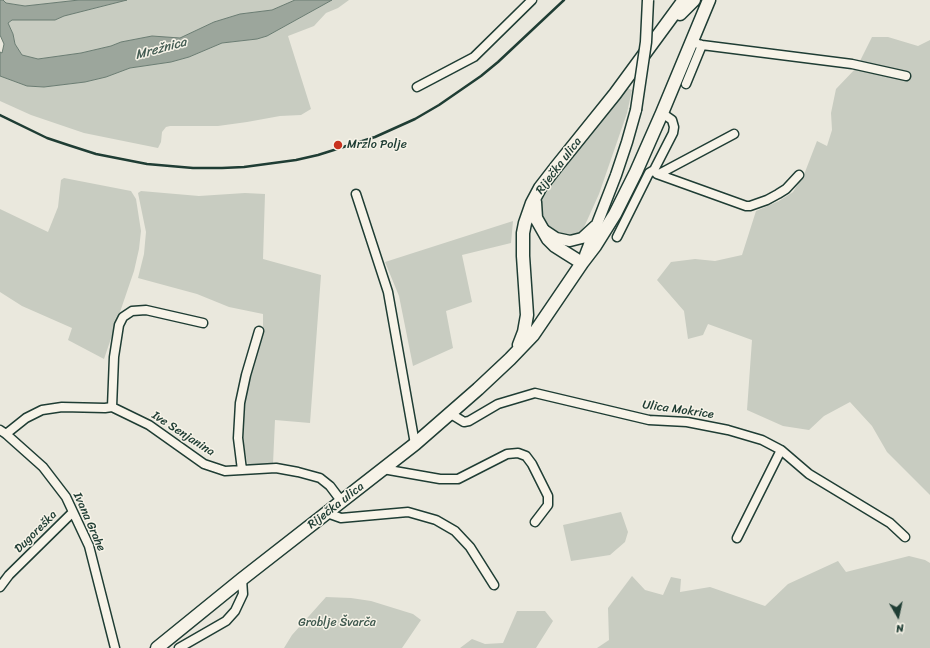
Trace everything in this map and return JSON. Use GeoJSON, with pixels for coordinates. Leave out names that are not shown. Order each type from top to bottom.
{"type":"FeatureCollection","features":[{"type":"Feature","properties":{"kind":"main road","name":"Riječka ulica"},"geometry":{"type":"LineString","coordinates":[[510,359],[519,345],[524,332],[527,315],[523,233],[535,196],[557,166],[615,94],[684,0]]}},
{"type":"Feature","properties":{"kind":"main road"},"geometry":{"type":"LineString","coordinates":[[657,37],[694,0]]}},
{"type":"Feature","properties":{"kind":"main road","name":"Riječka ulica"},"geometry":{"type":"LineString","coordinates":[[157,648],[242,578],[415,444],[451,414],[510,359],[533,335],[595,246],[615,214],[636,172],[662,113],[697,43],[709,0]]}},
{"type":"Feature","properties":{"kind":"main road"},"geometry":{"type":"LineString","coordinates":[[535,196],[536,218],[548,239],[555,246],[582,263]]}},
{"type":"Feature","properties":{"kind":"street"},"geometry":{"type":"LineString","coordinates":[[417,87],[474,57],[532,0]]}},
{"type":"Feature","properties":{"kind":"street"},"geometry":{"type":"LineString","coordinates":[[582,263],[625,149],[636,110],[646,42],[648,0]]}},
{"type":"Feature","properties":{"kind":"street"},"geometry":{"type":"LineString","coordinates":[[686,84],[697,43],[852,64],[906,76]]}},
{"type":"Feature","properties":{"kind":"street"},"geometry":{"type":"LineString","coordinates":[[657,172],[674,127],[672,120],[662,113]]}},
{"type":"Feature","properties":{"kind":"street"},"geometry":{"type":"LineString","coordinates":[[617,237],[649,173],[657,172],[734,134]]}},
{"type":"Feature","properties":{"kind":"street"},"geometry":{"type":"LineString","coordinates":[[657,172],[746,206],[767,200],[778,194],[786,189],[799,175]]}},
{"type":"Feature","properties":{"kind":"street"},"geometry":{"type":"LineString","coordinates":[[356,194],[388,292],[415,444]]}},
{"type":"Feature","properties":{"kind":"street"},"geometry":{"type":"LineString","coordinates":[[542,229],[556,238],[570,241],[582,238],[597,224]]}},
{"type":"Feature","properties":{"kind":"street"},"geometry":{"type":"LineString","coordinates":[[112,407],[114,357],[119,325],[123,317],[132,311],[146,310],[203,323]]}},
{"type":"Feature","properties":{"kind":"street"},"geometry":{"type":"LineString","coordinates":[[242,470],[238,438],[240,403],[246,375],[259,331]]}},
{"type":"Feature","properties":{"kind":"street","name":"Ulica Mokrice"},"geometry":{"type":"LineString","coordinates":[[451,414],[464,422],[469,421],[498,404],[535,393],[649,420],[687,422],[728,430],[762,440],[781,450],[809,474],[890,523],[905,536]]}},
{"type":"Feature","properties":{"kind":"street","name":"Ive Senjanina"},"geometry":{"type":"LineString","coordinates":[[3,432],[42,410],[62,407],[112,407],[150,426],[204,464],[225,471],[276,468],[320,478],[330,486],[342,502]]}},
{"type":"Feature","properties":{"kind":"street","name":"Ivana Grahe"},"geometry":{"type":"LineString","coordinates":[[3,432],[43,467],[66,497],[89,546],[115,648]]}},
{"type":"Feature","properties":{"kind":"street"},"geometry":{"type":"LineString","coordinates":[[736,538],[781,450]]}},
{"type":"Feature","properties":{"kind":"street"},"geometry":{"type":"LineString","coordinates":[[383,469],[440,479],[458,478],[507,454],[518,453],[526,456],[532,464],[548,496],[548,505],[534,522]]}},
{"type":"Feature","properties":{"kind":"street","name":"Dugoreška"},"geometry":{"type":"LineString","coordinates":[[0,587],[9,575],[73,512]]}},
{"type":"Feature","properties":{"kind":"street"},"geometry":{"type":"LineString","coordinates":[[327,513],[341,518],[408,512],[436,520],[455,531],[470,547],[494,585]]}},
{"type":"Feature","properties":{"kind":"street"},"geometry":{"type":"LineString","coordinates":[[178,648],[226,621],[236,611],[243,594],[242,578]]}},
{"type":"Feature","properties":{"kind":"green space"},"geometry":{"type":"Polygon","coordinates":[[[3,0],[79,0],[25,6],[6,3],[3,0]]]}},
{"type":"Feature","properties":{"kind":"green space"},"geometry":{"type":"Polygon","coordinates":[[[127,0],[295,0],[272,10],[240,14],[214,22],[180,38],[152,36],[121,42],[111,46],[81,53],[38,59],[22,55],[15,44],[13,34],[8,23],[17,19],[55,20],[64,16],[127,0]]]}},
{"type":"Feature","properties":{"kind":"green space"},"geometry":{"type":"Polygon","coordinates":[[[332,0],[349,0],[338,8],[326,13],[314,26],[288,36],[311,109],[301,115],[280,116],[218,126],[170,126],[166,127],[162,132],[161,142],[158,148],[84,133],[31,115],[0,101],[0,76],[27,86],[44,87],[85,82],[106,77],[130,68],[171,62],[189,57],[222,43],[257,39],[267,36],[332,0]]]}},
{"type":"Feature","properties":{"kind":"green space"},"geometry":{"type":"Polygon","coordinates":[[[872,37],[888,37],[918,46],[930,40],[930,495],[887,452],[872,426],[850,402],[824,416],[809,430],[783,426],[747,410],[752,340],[708,324],[703,335],[688,339],[684,311],[657,280],[671,262],[695,259],[715,261],[742,255],[756,211],[779,201],[793,192],[805,172],[817,141],[827,146],[832,130],[831,113],[836,89],[857,67],[872,37]]]}},
{"type":"Feature","properties":{"kind":"green space"},"geometry":{"type":"Polygon","coordinates":[[[627,88],[632,90],[627,113],[599,194],[585,225],[577,234],[564,237],[557,234],[544,221],[542,215],[542,201],[545,194],[627,88]]]}},
{"type":"Feature","properties":{"kind":"green space"},"geometry":{"type":"Polygon","coordinates":[[[64,178],[131,191],[136,199],[141,231],[139,249],[134,271],[104,359],[68,340],[72,328],[22,306],[0,292],[0,209],[48,232],[58,207],[61,180],[64,178]]]}},
{"type":"Feature","properties":{"kind":"green space"},"geometry":{"type":"Polygon","coordinates":[[[141,191],[199,196],[245,193],[265,194],[263,259],[321,275],[310,423],[275,420],[273,464],[248,466],[242,436],[245,389],[263,329],[263,314],[229,307],[197,294],[138,278],[144,254],[146,232],[138,193],[141,191]]]}},
{"type":"Feature","properties":{"kind":"green space"},"geometry":{"type":"Polygon","coordinates":[[[513,221],[511,243],[462,255],[472,302],[446,311],[453,348],[413,366],[399,296],[385,262],[513,221]]]}},
{"type":"Feature","properties":{"kind":"green space"},"geometry":{"type":"Polygon","coordinates":[[[621,512],[628,532],[625,542],[610,555],[571,561],[563,525],[621,512]]]}},
{"type":"Feature","properties":{"kind":"green space"},"geometry":{"type":"Polygon","coordinates":[[[909,556],[925,560],[930,563],[930,648],[597,648],[609,640],[608,608],[632,576],[645,590],[663,595],[671,577],[681,579],[680,592],[710,587],[765,606],[788,584],[838,561],[846,572],[909,556]]]}},
{"type":"Feature","properties":{"kind":"green space","name":"Groblje Švarča"},"geometry":{"type":"Polygon","coordinates":[[[326,597],[351,598],[371,601],[413,614],[421,620],[402,648],[284,648],[292,635],[326,597]]]}},
{"type":"Feature","properties":{"kind":"green space"},"geometry":{"type":"Polygon","coordinates":[[[517,611],[545,611],[553,621],[536,648],[460,648],[472,639],[485,644],[503,643],[517,611]]]}},
{"type":"Feature","properties":{"kind":"water","name":"Mrežnica"},"geometry":{"type":"Polygon","coordinates":[[[0,0],[3,0],[6,3],[25,6],[79,0],[127,0],[64,16],[55,20],[12,20],[8,23],[13,34],[15,44],[22,55],[38,59],[81,53],[111,46],[121,42],[152,36],[180,38],[214,22],[240,14],[272,10],[295,0],[332,0],[267,36],[257,39],[222,43],[189,57],[171,62],[130,68],[106,77],[85,82],[44,87],[27,86],[0,76],[0,52],[2,53],[4,44],[0,35],[0,0]]]}},
{"type":"Feature","properties":{"kind":"railway"},"geometry":{"type":"LineString","coordinates":[[0,115],[47,138],[96,154],[147,164],[193,168],[222,168],[244,167],[296,160],[318,155],[375,137],[415,119],[439,105],[481,76],[498,62],[564,0]]}},
{"type":"Feature","properties":{"kind":"place","name":"Mrzlo Polje"},"geometry":{"type":"Point","coordinates":[338,145]}}]}
